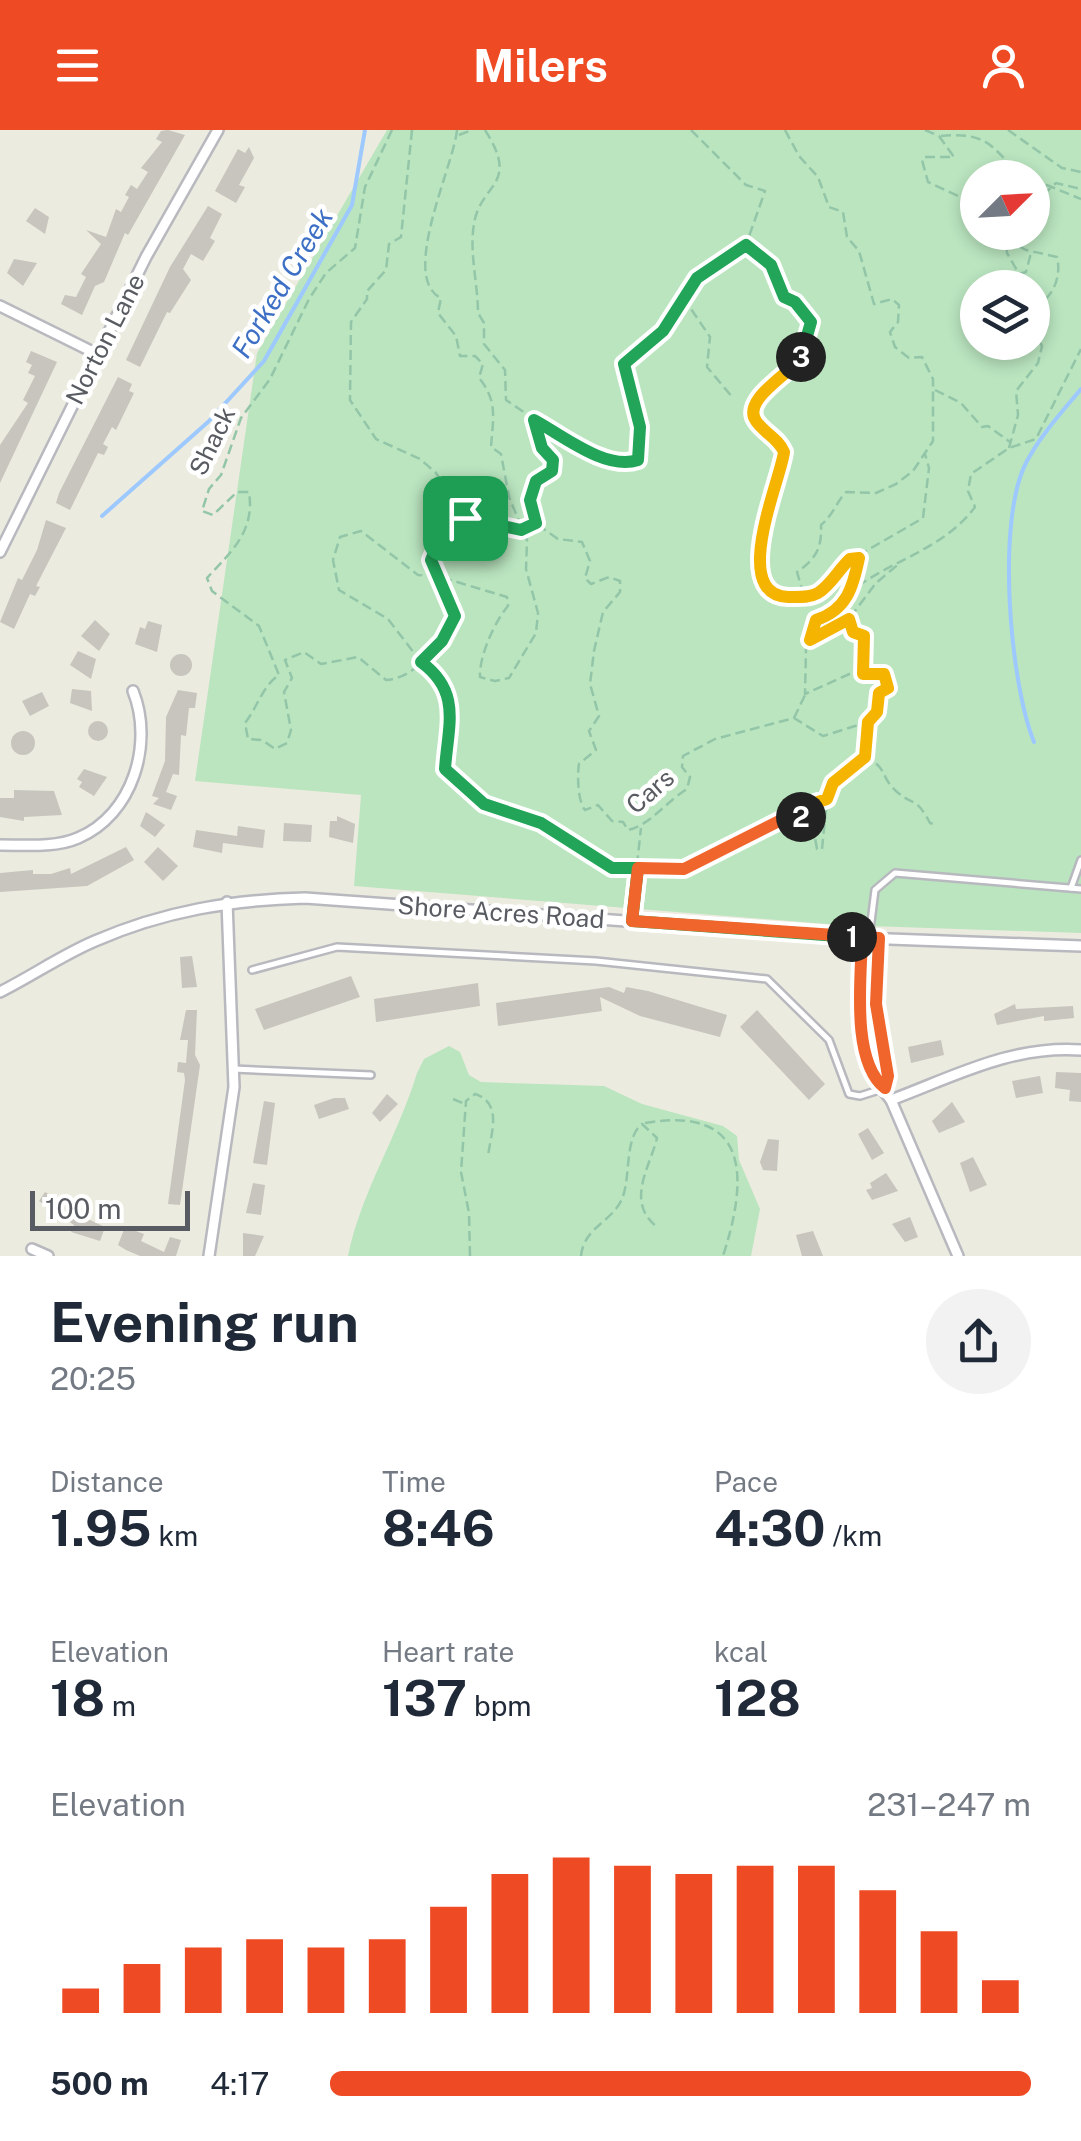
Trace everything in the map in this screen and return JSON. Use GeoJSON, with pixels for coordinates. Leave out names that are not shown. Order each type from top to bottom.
{"type":"FeatureCollection","features":[{"type":"Feature","properties":{"kind":"street","name":"Norton Lane"},"geometry":{"type":"LineString","coordinates":[[0,552],[97,354],[218,130]]}},
{"type":"Feature","properties":{"kind":"street"},"geometry":{"type":"LineString","coordinates":[[0,306],[97,354]]}},
{"type":"Feature","properties":{"kind":"street"},"geometry":{"type":"LineString","coordinates":[[0,845],[62,843],[95,829],[110,817],[130,788],[136,770],[142,726],[133,691]]}},
{"type":"Feature","properties":{"kind":"street","name":"Shore Acres Road"},"geometry":{"type":"LineString","coordinates":[[0,992],[122,930],[181,910],[227,902],[305,898],[870,938],[1081,946]]}},
{"type":"Feature","properties":{"kind":"street"},"geometry":{"type":"LineString","coordinates":[[209,1256],[234,1068],[227,902]]}},
{"type":"Feature","properties":{"kind":"street"},"geometry":{"type":"LineString","coordinates":[[870,938],[865,1050],[874,1079],[891,1100],[958,1256]]}},
{"type":"Feature","properties":{"kind":"street"},"geometry":{"type":"LineString","coordinates":[[870,938],[888,1076],[885,1088]]}},
{"type":"Feature","properties":{"kind":"street"},"geometry":{"type":"LineString","coordinates":[[891,1100],[1005,1056],[1042,1047],[1081,1050]]}},
{"type":"Feature","properties":{"kind":"street"},"geometry":{"type":"LineString","coordinates":[[32,1249],[48,1256]]}},
{"type":"Feature","properties":{"kind":"lane"},"geometry":{"type":"LineString","coordinates":[[1071,888],[1081,860]]}},
{"type":"Feature","properties":{"kind":"lane"},"geometry":{"type":"LineString","coordinates":[[870,938],[875,890],[895,873],[1081,889]]}},
{"type":"Feature","properties":{"kind":"lane"},"geometry":{"type":"LineString","coordinates":[[252,970],[338,947],[596,960],[767,979],[829,1040],[849,1094],[871,1094],[885,1088]]}},
{"type":"Feature","properties":{"kind":"lane"},"geometry":{"type":"LineString","coordinates":[[234,1068],[372,1076]]}},
{"type":"Feature","properties":{"kind":"path","name":"Shack"},"geometry":{"type":"LineString","coordinates":[[279,675],[259,626],[212,591],[207,578],[243,540],[252,514],[250,492],[237,492],[213,516],[205,514],[202,508],[221,475],[241,418],[270,380],[309,299],[326,273],[355,248],[366,188],[392,130]]}},
{"type":"Feature","properties":{"kind":"path"},"geometry":{"type":"LineString","coordinates":[[412,130],[401,237],[388,244],[386,270],[367,290],[367,299],[351,322],[348,393],[376,440],[424,462],[465,518]]}},
{"type":"Feature","properties":{"kind":"path"},"geometry":{"type":"LineString","coordinates":[[472,130],[457,133],[426,247],[424,276],[432,294],[441,298],[438,313],[456,336],[460,356],[475,356],[483,364],[479,378],[490,390],[495,405],[490,447],[501,454],[527,540],[526,569],[538,613],[536,633],[509,678],[494,681],[480,676],[479,665],[508,606],[507,598],[437,576],[418,575],[361,531],[340,537],[333,560],[339,590],[388,619],[421,662],[447,686],[450,708],[445,769],[484,804],[541,823],[612,868],[684,869],[787,817],[807,817],[812,821],[817,849],[822,850],[827,799],[833,783],[865,757],[868,722]]}},
{"type":"Feature","properties":{"kind":"path"},"geometry":{"type":"LineString","coordinates":[[484,130],[498,150],[498,167],[495,189],[474,218],[478,312],[484,323],[484,344],[505,370],[506,400],[534,420],[624,465],[638,460],[640,427],[624,364],[663,331],[697,278],[746,245],[766,190],[746,185],[691,130]]}},
{"type":"Feature","properties":{"kind":"path"},"geometry":{"type":"LineString","coordinates":[[785,130],[818,177],[829,207],[842,212],[847,237],[860,250],[874,304],[892,299],[899,305],[898,322],[890,332],[896,346],[909,358],[922,357],[934,390],[931,413],[936,432],[913,471],[896,484],[876,493],[846,492],[839,500],[832,516],[822,525],[822,543],[813,561],[797,572],[798,588],[806,597]]}},
{"type":"Feature","properties":{"kind":"path"},"geometry":{"type":"LineString","coordinates":[[925,130],[940,136],[962,132],[998,146],[1012,160]]}},
{"type":"Feature","properties":{"kind":"path"},"geometry":{"type":"LineString","coordinates":[[1008,130],[1062,168],[1081,172]]}},
{"type":"Feature","properties":{"kind":"path"},"geometry":{"type":"LineString","coordinates":[[940,136],[954,157],[925,156],[922,160],[928,182],[960,198]]}},
{"type":"Feature","properties":{"kind":"path"},"geometry":{"type":"LineString","coordinates":[[1050,186],[1056,183],[1081,188]]}},
{"type":"Feature","properties":{"kind":"path"},"geometry":{"type":"LineString","coordinates":[[1050,186],[1081,199]]}},
{"type":"Feature","properties":{"kind":"path"},"geometry":{"type":"LineString","coordinates":[[746,245],[771,265],[784,297],[795,302],[811,322],[796,367],[758,399],[754,412],[755,421],[784,452],[765,514],[760,571],[767,586],[780,596],[806,597],[818,593],[850,559],[859,558],[876,542],[923,518],[929,468],[924,452]]}},
{"type":"Feature","properties":{"kind":"path"},"geometry":{"type":"LineString","coordinates":[[1010,250],[1019,274],[1026,272],[1031,251],[1057,257],[1060,268],[1050,292]]}},
{"type":"Feature","properties":{"kind":"path"},"geometry":{"type":"LineString","coordinates":[[682,296],[710,337],[706,366],[733,398]]}},
{"type":"Feature","properties":{"kind":"path"},"geometry":{"type":"LineString","coordinates":[[806,694],[856,671],[884,674],[888,688],[879,693],[877,712],[868,722],[823,736],[794,718],[806,694],[810,640],[816,620],[833,614],[854,589],[927,551],[970,515],[976,502],[968,491],[971,474],[1010,446],[1036,439],[1081,349]]}},
{"type":"Feature","properties":{"kind":"path"},"geometry":{"type":"LineString","coordinates":[[1010,446],[1018,415],[1016,391],[1039,360]]}},
{"type":"Feature","properties":{"kind":"path"},"geometry":{"type":"LineString","coordinates":[[934,390],[962,402],[982,427],[1010,446]]}},
{"type":"Feature","properties":{"kind":"path"},"geometry":{"type":"LineString","coordinates":[[288,668],[270,680],[259,707],[246,724],[245,735],[276,748],[287,743],[292,730],[284,692],[290,688],[288,668],[285,660],[304,652],[321,664],[358,657],[386,680],[421,662],[442,641],[455,616],[432,568],[433,550],[444,529],[465,518],[521,530],[536,523],[530,500],[536,481],[552,471],[553,460],[542,448],[534,420]]}},
{"type":"Feature","properties":{"kind":"path","name":"Cars"},"geometry":{"type":"LineString","coordinates":[[536,523],[558,540],[582,542],[590,561],[585,578],[592,584],[609,577],[620,581],[620,592],[603,612],[594,651],[590,684],[599,716],[588,731],[596,750],[579,764],[579,804],[585,810],[598,805],[612,821],[623,822],[628,830],[641,827],[659,806],[686,789],[690,777],[682,767],[683,756],[715,739],[794,718]]}},
{"type":"Feature","properties":{"kind":"path"},"geometry":{"type":"LineString","coordinates":[[854,589],[859,558]]}},
{"type":"Feature","properties":{"kind":"path"},"geometry":{"type":"LineString","coordinates":[[810,640],[849,619],[876,583],[902,561]]}},
{"type":"Feature","properties":{"kind":"path"},"geometry":{"type":"LineString","coordinates":[[849,619],[853,632],[864,636],[863,674]]}},
{"type":"Feature","properties":{"kind":"path"},"geometry":{"type":"LineString","coordinates":[[865,757],[880,763],[897,793],[919,802],[930,823],[937,826]]}},
{"type":"Feature","properties":{"kind":"path"},"geometry":{"type":"LineString","coordinates":[[807,817],[812,804],[827,799]]}},
{"type":"Feature","properties":{"kind":"path"},"geometry":{"type":"LineString","coordinates":[[632,921],[641,827]]}},
{"type":"Feature","properties":{"kind":"path"},"geometry":{"type":"LineString","coordinates":[[470,1256],[469,1212],[461,1172],[466,1104],[471,1095],[480,1094],[494,1112],[488,1156]]}},
{"type":"Feature","properties":{"kind":"path"},"geometry":{"type":"LineString","coordinates":[[453,1099],[466,1104]]}},
{"type":"Feature","properties":{"kind":"path"},"geometry":{"type":"LineString","coordinates":[[645,1124],[657,1141],[644,1171],[642,1204],[657,1227]]}},
{"type":"Feature","properties":{"kind":"path"},"geometry":{"type":"LineString","coordinates":[[581,1256],[584,1238],[622,1200],[634,1132],[645,1124],[709,1126],[729,1143],[736,1165],[737,1194],[723,1256]]}},
{"type":"Feature","properties":{"kind":"green space"},"geometry":{"type":"Polygon","coordinates":[[[387,130],[1081,130],[1081,933],[839,925],[354,886],[361,795],[195,781],[257,353],[387,130]]]}},
{"type":"Feature","properties":{"kind":"green space"},"geometry":{"type":"Polygon","coordinates":[[[449,1046],[460,1052],[469,1075],[481,1082],[604,1086],[642,1104],[723,1126],[737,1136],[739,1160],[760,1209],[751,1256],[348,1256],[362,1209],[417,1073],[424,1059],[449,1046]]]}},
{"type":"Feature","properties":{"kind":"building"},"geometry":{"type":"Polygon","coordinates":[[[161,131],[185,135],[128,235],[125,233],[104,282],[95,286],[82,315],[61,304],[65,295],[76,297],[86,277],[81,274],[101,244],[86,230],[106,237],[116,209],[121,212],[129,197],[125,195],[131,185],[137,189],[148,172],[141,168],[162,142],[156,139],[161,131]]]}},
{"type":"Feature","properties":{"kind":"building"},"geometry":{"type":"Polygon","coordinates":[[[249,147],[254,158],[239,185],[245,187],[236,203],[215,191],[238,149],[245,153],[249,147]]]}},
{"type":"Feature","properties":{"kind":"building"},"geometry":{"type":"Polygon","coordinates":[[[208,206],[222,214],[210,238],[215,241],[203,261],[191,254],[183,269],[191,280],[167,312],[140,367],[126,360],[170,267],[208,206]]]}},
{"type":"Feature","properties":{"kind":"building"},"geometry":{"type":"Polygon","coordinates":[[[35,208],[49,217],[45,234],[26,221],[35,208]]]}},
{"type":"Feature","properties":{"kind":"building"},"geometry":{"type":"Polygon","coordinates":[[[14,259],[37,263],[23,286],[7,273],[14,259]]]}},
{"type":"Feature","properties":{"kind":"building"},"geometry":{"type":"Polygon","coordinates":[[[31,351],[57,362],[0,483],[0,445],[28,403],[23,400],[35,376],[28,373],[32,365],[26,362],[31,351]]]}},
{"type":"Feature","properties":{"kind":"building"},"geometry":{"type":"Polygon","coordinates":[[[118,377],[132,384],[129,391],[134,393],[116,430],[112,427],[103,444],[108,447],[104,455],[98,453],[70,510],[56,503],[59,493],[118,377]]]}},
{"type":"Feature","properties":{"kind":"building"},"geometry":{"type":"Polygon","coordinates":[[[46,520],[66,528],[36,586],[40,587],[35,596],[30,594],[14,629],[0,622],[18,578],[22,580],[37,550],[46,520]]]}},
{"type":"Feature","properties":{"kind":"building"},"geometry":{"type":"Polygon","coordinates":[[[95,620],[110,634],[99,651],[81,636],[95,620]]]}},
{"type":"Feature","properties":{"kind":"building"},"geometry":{"type":"Polygon","coordinates":[[[148,621],[162,625],[157,652],[135,644],[140,627],[145,629],[148,621]]]}},
{"type":"Feature","properties":{"kind":"building"},"geometry":{"type":"Polygon","coordinates":[[[78,651],[96,659],[91,679],[70,665],[78,651]]]}},
{"type":"Feature","properties":{"kind":"building"},"geometry":{"type":"Polygon","coordinates":[[[181,654],[192,665],[181,676],[170,665],[181,654]]]}},
{"type":"Feature","properties":{"kind":"building"},"geometry":{"type":"Polygon","coordinates":[[[72,689],[91,691],[92,711],[70,703],[72,689]]]}},
{"type":"Feature","properties":{"kind":"building"},"geometry":{"type":"Polygon","coordinates":[[[178,690],[197,693],[195,708],[189,708],[186,736],[181,735],[179,775],[173,774],[166,792],[177,796],[171,810],[153,804],[159,798],[152,796],[165,761],[166,717],[178,690]]]}},
{"type":"Feature","properties":{"kind":"building"},"geometry":{"type":"Polygon","coordinates":[[[42,692],[49,706],[30,716],[22,701],[42,692]]]}},
{"type":"Feature","properties":{"kind":"building"},"geometry":{"type":"Polygon","coordinates":[[[98,721],[108,731],[98,741],[88,731],[98,721]]]}},
{"type":"Feature","properties":{"kind":"building"},"geometry":{"type":"Polygon","coordinates":[[[23,731],[35,743],[23,755],[11,743],[23,731]]]}},
{"type":"Feature","properties":{"kind":"building"},"geometry":{"type":"Polygon","coordinates":[[[84,769],[107,777],[94,796],[79,787],[82,782],[77,779],[84,769]]]}},
{"type":"Feature","properties":{"kind":"building"},"geometry":{"type":"Polygon","coordinates":[[[14,790],[54,791],[62,815],[24,817],[24,821],[0,817],[0,798],[14,798],[14,790]]]}},
{"type":"Feature","properties":{"kind":"building"},"geometry":{"type":"Polygon","coordinates":[[[146,812],[165,825],[155,837],[140,826],[146,812]]]}},
{"type":"Feature","properties":{"kind":"building"},"geometry":{"type":"Polygon","coordinates":[[[337,816],[355,824],[353,843],[329,837],[330,821],[337,821],[337,816]]]}},
{"type":"Feature","properties":{"kind":"building"},"geometry":{"type":"Polygon","coordinates":[[[284,823],[312,825],[311,842],[283,841],[284,823]]]}},
{"type":"Feature","properties":{"kind":"building"},"geometry":{"type":"Polygon","coordinates":[[[238,826],[265,830],[263,848],[223,843],[222,853],[193,847],[196,830],[237,836],[238,826]]]}},
{"type":"Feature","properties":{"kind":"building"},"geometry":{"type":"Polygon","coordinates":[[[126,847],[134,860],[87,886],[0,892],[0,873],[33,870],[33,874],[51,874],[70,868],[71,874],[126,847]]]}},
{"type":"Feature","properties":{"kind":"building"},"geometry":{"type":"Polygon","coordinates":[[[158,847],[178,866],[163,881],[144,862],[158,847]]]}},
{"type":"Feature","properties":{"kind":"building"},"geometry":{"type":"Polygon","coordinates":[[[192,956],[197,987],[182,988],[180,957],[192,956]]]}},
{"type":"Feature","properties":{"kind":"building"},"geometry":{"type":"Polygon","coordinates":[[[351,976],[360,997],[264,1030],[255,1009],[351,976]]]}},
{"type":"Feature","properties":{"kind":"building"},"geometry":{"type":"Polygon","coordinates":[[[478,983],[480,1006],[376,1022],[374,999],[478,983]]]}},
{"type":"Feature","properties":{"kind":"building"},"geometry":{"type":"Polygon","coordinates":[[[609,987],[624,993],[626,987],[648,991],[727,1015],[720,1037],[640,1016],[600,997],[602,1011],[498,1026],[496,1003],[609,987]]]}},
{"type":"Feature","properties":{"kind":"building"},"geometry":{"type":"Polygon","coordinates":[[[1015,1004],[1016,1009],[1073,1006],[1074,1018],[1044,1021],[1044,1016],[997,1025],[994,1014],[1015,1004]]]}},
{"type":"Feature","properties":{"kind":"building"},"geometry":{"type":"Polygon","coordinates":[[[186,1010],[197,1010],[195,1055],[200,1065],[180,1205],[168,1204],[185,1080],[184,1073],[177,1072],[178,1062],[186,1063],[188,1040],[180,1040],[186,1010]]]}},
{"type":"Feature","properties":{"kind":"building"},"geometry":{"type":"Polygon","coordinates":[[[757,1010],[825,1084],[809,1100],[740,1027],[757,1010]]]}},
{"type":"Feature","properties":{"kind":"building"},"geometry":{"type":"Polygon","coordinates":[[[941,1040],[944,1055],[911,1063],[908,1047],[941,1040]]]}},
{"type":"Feature","properties":{"kind":"building"},"geometry":{"type":"Polygon","coordinates":[[[1056,1072],[1081,1073],[1081,1102],[1069,1101],[1070,1090],[1055,1088],[1056,1072]]]}},
{"type":"Feature","properties":{"kind":"building"},"geometry":{"type":"Polygon","coordinates":[[[1040,1076],[1043,1093],[1016,1098],[1012,1081],[1040,1076]]]}},
{"type":"Feature","properties":{"kind":"building"},"geometry":{"type":"Polygon","coordinates":[[[387,1094],[398,1104],[380,1122],[372,1113],[387,1094]]]}},
{"type":"Feature","properties":{"kind":"building"},"geometry":{"type":"Polygon","coordinates":[[[345,1098],[349,1109],[319,1119],[314,1105],[345,1098]]]}},
{"type":"Feature","properties":{"kind":"building"},"geometry":{"type":"Polygon","coordinates":[[[264,1101],[275,1103],[267,1165],[253,1163],[264,1101]]]}},
{"type":"Feature","properties":{"kind":"building"},"geometry":{"type":"Polygon","coordinates":[[[952,1102],[965,1122],[939,1133],[932,1121],[952,1102]]]}},
{"type":"Feature","properties":{"kind":"building"},"geometry":{"type":"Polygon","coordinates":[[[868,1128],[884,1153],[872,1160],[858,1134],[868,1128]]]}},
{"type":"Feature","properties":{"kind":"building"},"geometry":{"type":"Polygon","coordinates":[[[768,1139],[779,1140],[777,1171],[763,1170],[760,1162],[768,1139]]]}},
{"type":"Feature","properties":{"kind":"building"},"geometry":{"type":"Polygon","coordinates":[[[973,1157],[987,1185],[970,1192],[960,1163],[973,1157]]]}},
{"type":"Feature","properties":{"kind":"building"},"geometry":{"type":"Polygon","coordinates":[[[886,1173],[898,1191],[872,1200],[866,1190],[886,1173]]]}},
{"type":"Feature","properties":{"kind":"building"},"geometry":{"type":"Polygon","coordinates":[[[253,1183],[265,1185],[261,1215],[246,1213],[253,1183]]]}},
{"type":"Feature","properties":{"kind":"building"},"geometry":{"type":"Polygon","coordinates":[[[45,1192],[71,1206],[68,1210],[105,1227],[100,1241],[71,1232],[74,1225],[39,1201],[45,1192]]]}},
{"type":"Feature","properties":{"kind":"building"},"geometry":{"type":"Polygon","coordinates":[[[910,1217],[918,1237],[905,1242],[892,1224],[910,1217]]]}},
{"type":"Feature","properties":{"kind":"building"},"geometry":{"type":"Polygon","coordinates":[[[125,1227],[144,1234],[141,1241],[164,1252],[170,1237],[181,1240],[176,1256],[140,1256],[126,1250],[118,1245],[125,1227]]]}},
{"type":"Feature","properties":{"kind":"building"},"geometry":{"type":"Polygon","coordinates":[[[813,1231],[823,1256],[802,1256],[796,1235],[813,1231]]]}},
{"type":"Feature","properties":{"kind":"building"},"geometry":{"type":"Polygon","coordinates":[[[243,1233],[264,1236],[255,1256],[243,1256],[243,1233]]]}},
{"type":"Feature","properties":{"kind":"waterway","name":"Forked Creek"},"geometry":{"type":"LineString","coordinates":[[102,516],[208,422],[264,361],[352,205],[365,130]]}},
{"type":"Feature","properties":{"kind":"waterway"},"geometry":{"type":"LineString","coordinates":[[1034,742],[1018,682],[1013,643],[1011,523],[1026,463],[1081,389]]}},
{"type":"Feature","properties":{"kind":"route"},"geometry":{"type":"LineString","coordinates":[[465,518],[444,529],[433,550],[432,568],[448,591],[450,612],[455,616],[442,641],[421,662],[447,686],[450,708],[445,769],[484,804],[541,823],[593,852],[612,868],[638,868],[632,921],[862,938],[860,1016],[865,1050],[874,1079],[885,1088],[888,1076],[876,1004],[879,938],[632,921],[634,887],[638,868],[684,869],[787,817],[807,817],[812,804],[827,799],[833,783],[865,757],[870,735],[868,722],[877,712],[879,693],[888,688],[884,674],[863,674],[864,636],[853,632],[849,619],[810,640],[816,620],[833,614],[854,589],[859,558],[850,559],[818,593],[806,597],[780,596],[767,586],[760,571],[765,514],[770,490],[782,472],[784,452],[755,421],[754,412],[758,399],[796,367],[812,330],[807,316],[795,302],[784,297],[771,265],[746,245],[710,269],[682,296],[663,331],[624,364],[640,427],[638,460],[624,465],[534,420],[542,448],[553,460],[552,471],[536,481],[530,500],[536,523],[521,530],[501,522],[465,518]]}}]}
